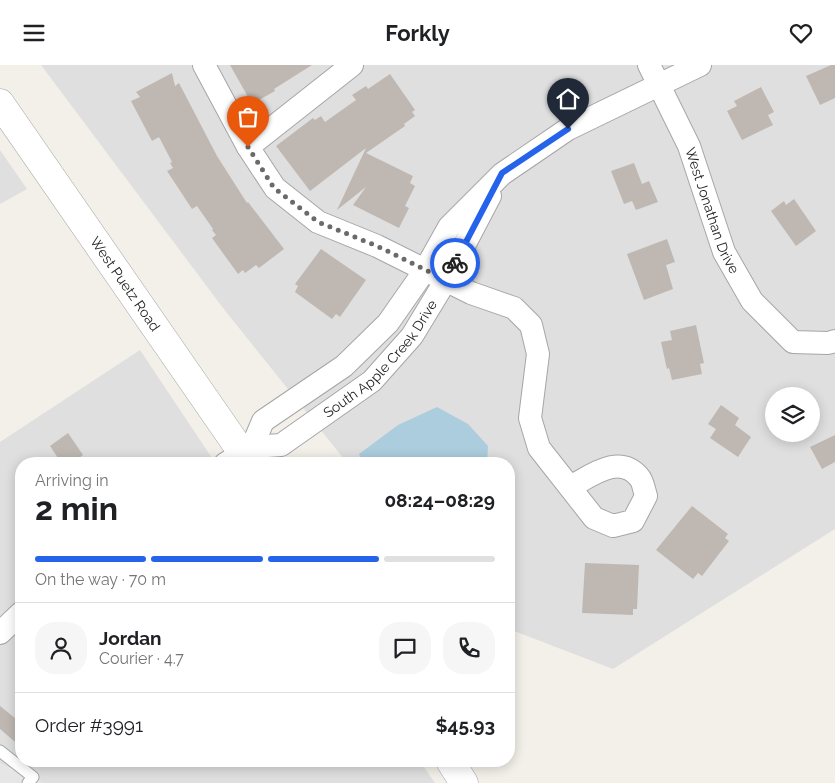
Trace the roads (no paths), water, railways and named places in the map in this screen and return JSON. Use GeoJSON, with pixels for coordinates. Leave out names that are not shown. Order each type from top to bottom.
{"type":"FeatureCollection","features":[{"type":"Feature","properties":{"kind":"street"},"geometry":{"type":"LineString","coordinates":[[204,65],[248,147],[274,188],[318,222],[377,246],[471,293],[514,309],[531,325],[538,354],[530,418],[539,448],[570,487]]}},
{"type":"Feature","properties":{"kind":"street"},"geometry":{"type":"LineString","coordinates":[[248,147],[352,65]]}},
{"type":"Feature","properties":{"kind":"street","name":"West Jonathan Drive"},"geometry":{"type":"LineString","coordinates":[[649,65],[689,146],[724,252],[752,301],[793,342],[828,343],[835,341]]}},
{"type":"Feature","properties":{"kind":"street","name":"South Apple Creek Drive"},"geometry":{"type":"LineString","coordinates":[[242,457],[263,421],[344,367],[388,323],[425,270],[449,227],[502,173],[568,129],[700,65]]}},
{"type":"Feature","properties":{"kind":"street","name":"West Puetz Road"},"geometry":{"type":"LineString","coordinates":[[0,103],[242,457]]}},
{"type":"Feature","properties":{"kind":"street","name":"South Apple Creek Drive"},"geometry":{"type":"LineString","coordinates":[[242,457],[281,445],[372,381],[412,336],[446,280],[502,173]]}},
{"type":"Feature","properties":{"kind":"street"},"geometry":{"type":"LineString","coordinates":[[344,367],[360,389]]}},
{"type":"Feature","properties":{"kind":"street"},"geometry":{"type":"LineString","coordinates":[[0,633],[15,619]]}},
{"type":"Feature","properties":{"kind":"street"},"geometry":{"type":"LineString","coordinates":[[454,767],[464,783]]}},
{"type":"Feature","properties":{"kind":"lane"},"geometry":{"type":"LineString","coordinates":[[0,751],[15,763]]}},
{"type":"Feature","properties":{"kind":"lane"},"geometry":{"type":"LineString","coordinates":[[20,767],[33,777],[28,783]]}},
{"type":"Feature","properties":{"kind":"water"},"geometry":{"type":"Polygon","coordinates":[[[437,407],[468,424],[488,446],[487,457],[360,457],[359,454],[398,425],[437,407]]]}}]}
